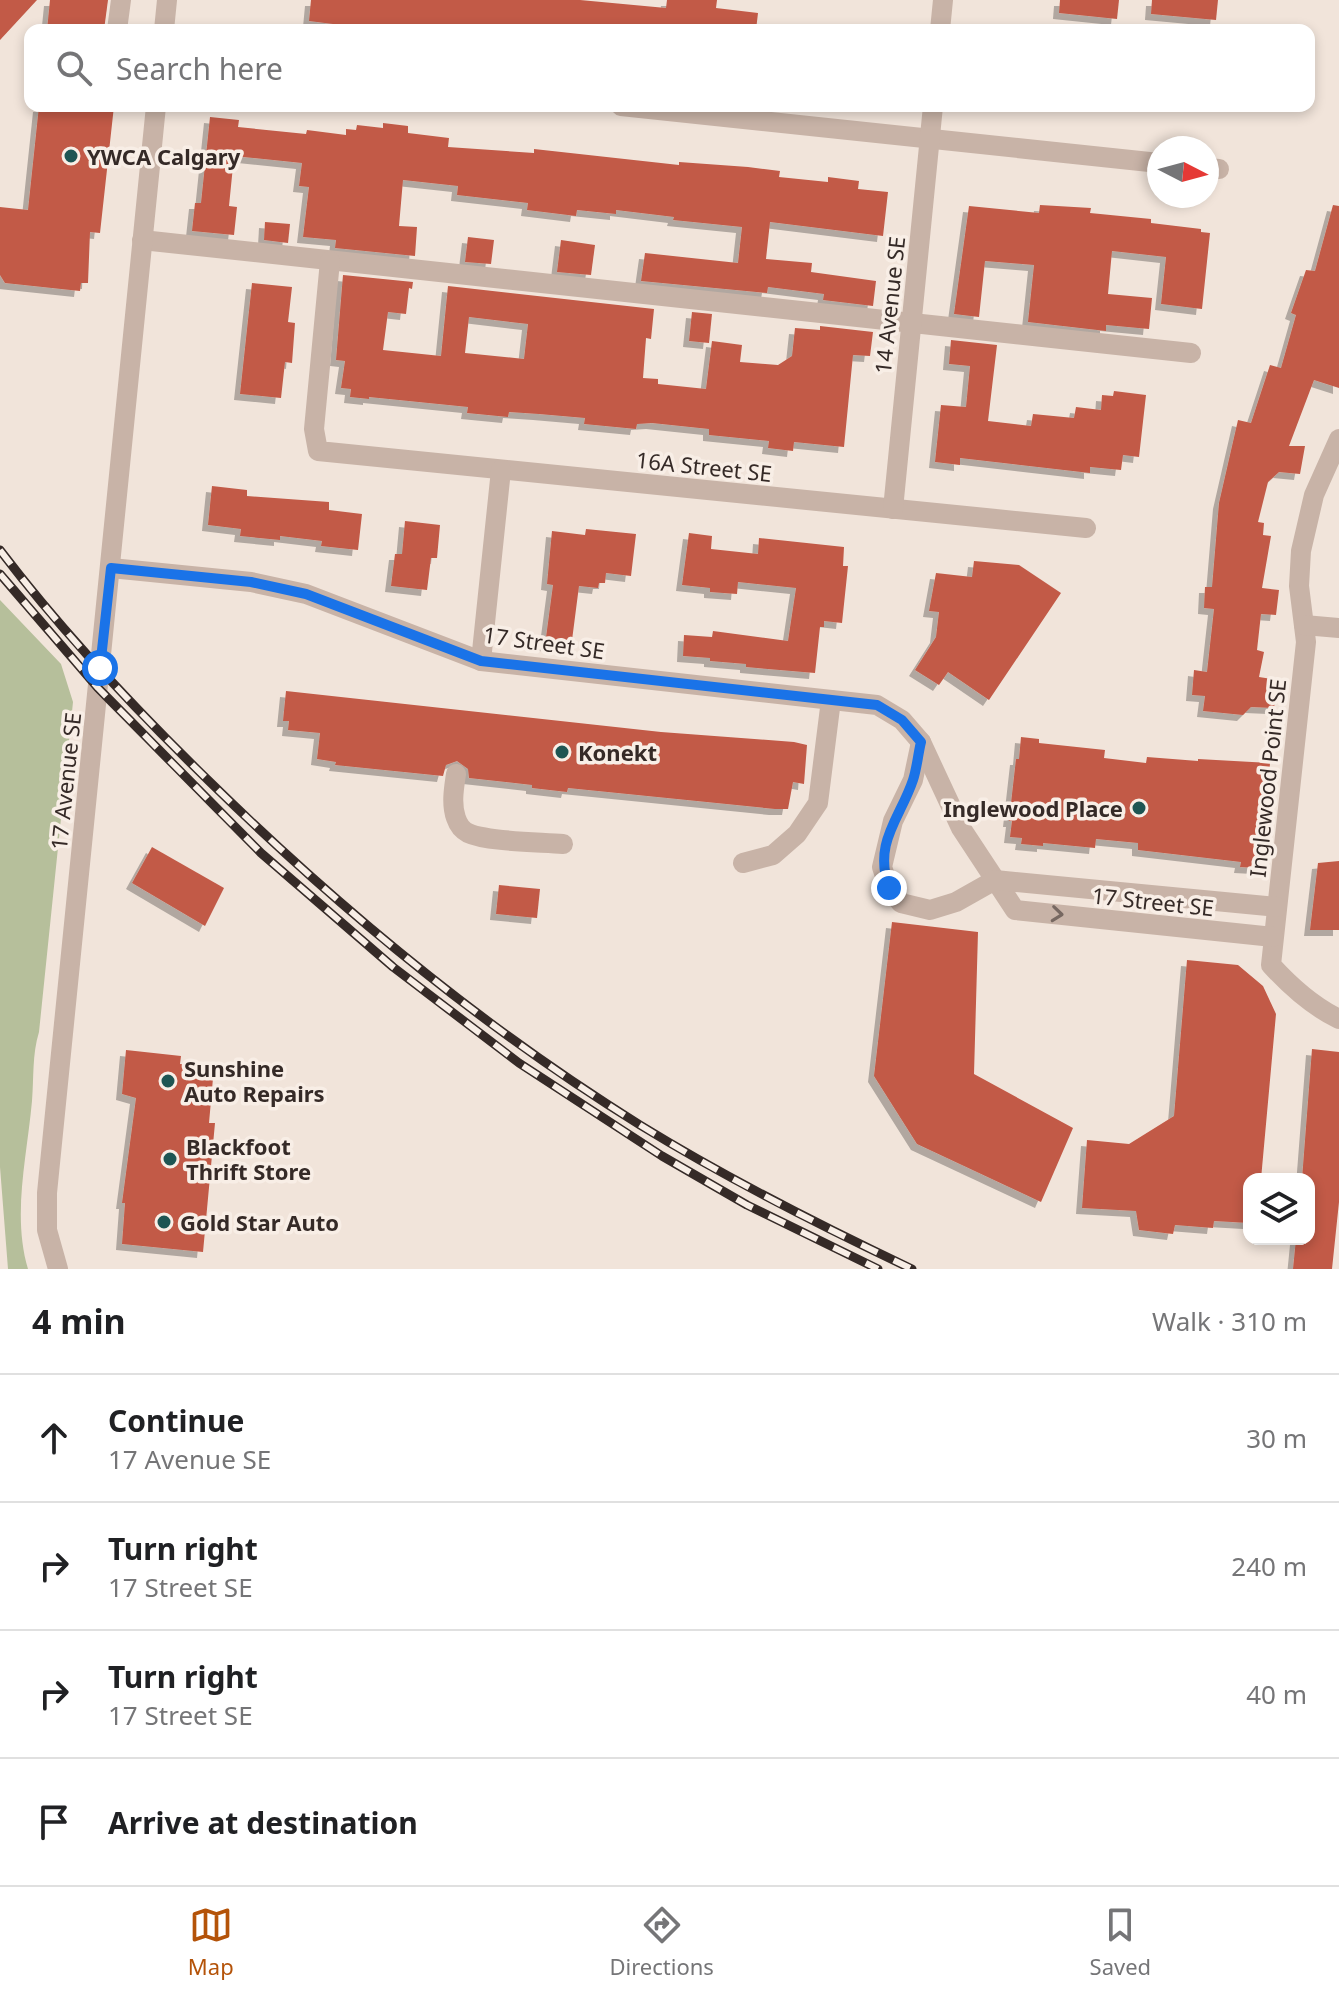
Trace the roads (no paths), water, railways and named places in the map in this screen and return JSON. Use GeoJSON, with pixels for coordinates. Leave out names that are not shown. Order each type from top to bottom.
{"type":"FeatureCollection","features":[{"type":"Feature","properties":{"kind":"street"},"geometry":{"type":"LineString","coordinates":[[118,24],[121,0]]}},
{"type":"Feature","properties":{"kind":"street"},"geometry":{"type":"LineString","coordinates":[[165,24],[167,0]]}},
{"type":"Feature","properties":{"kind":"street"},"geometry":{"type":"LineString","coordinates":[[941,24],[943,0]]}},
{"type":"Feature","properties":{"kind":"street","name":"17 Avenue SE"},"geometry":{"type":"LineString","coordinates":[[58,1269],[47,1230],[47,1193],[155,112]]}},
{"type":"Feature","properties":{"kind":"street"},"geometry":{"type":"LineString","coordinates":[[679,112],[1147,162]]}},
{"type":"Feature","properties":{"kind":"street","name":"14 Avenue SE"},"geometry":{"type":"LineString","coordinates":[[893,509],[932,112]]}},
{"type":"Feature","properties":{"kind":"street"},"geometry":{"type":"LineString","coordinates":[[142,240],[1191,353]]}},
{"type":"Feature","properties":{"kind":"street","name":"16A Street SE"},"geometry":{"type":"LineString","coordinates":[[330,261],[314,429],[318,451],[1086,528]]}},
{"type":"Feature","properties":{"kind":"street","name":"Inglewood Point SE"},"geometry":{"type":"LineString","coordinates":[[1339,439],[1314,495],[1301,551],[1299,586],[1306,642],[1271,965],[1292,988],[1324,1012],[1339,1019]]}},
{"type":"Feature","properties":{"kind":"street"},"geometry":{"type":"LineString","coordinates":[[481,661],[501,470]]}},
{"type":"Feature","properties":{"kind":"street","name":"17 Street SE"},"geometry":{"type":"LineString","coordinates":[[111,568],[251,582],[306,594],[481,661],[877,705],[902,720],[921,742],[961,828],[1015,910],[1273,937]]}},
{"type":"Feature","properties":{"kind":"street"},"geometry":{"type":"LineString","coordinates":[[1304,625],[1339,628]]}},
{"type":"Feature","properties":{"kind":"street"},"geometry":{"type":"LineString","coordinates":[[743,863],[773,855],[797,834],[818,803],[831,700]]}},
{"type":"Feature","properties":{"kind":"street"},"geometry":{"type":"LineString","coordinates":[[921,742],[913,780],[893,821],[882,867],[889,888],[901,903],[930,910],[956,902],[995,880]]}},
{"type":"Feature","properties":{"kind":"street"},"geometry":{"type":"LineString","coordinates":[[456,774],[453,806],[461,827],[468,833],[563,844]]}},
{"type":"Feature","properties":{"kind":"street","name":"17 Street SE"},"geometry":{"type":"LineString","coordinates":[[995,880],[1277,907]]}},
{"type":"Feature","properties":{"kind":"railway"},"geometry":{"type":"LineString","coordinates":[[0,550],[75,641],[183,755],[311,877],[416,966],[526,1049],[640,1125],[774,1201],[912,1269]]}},
{"type":"Feature","properties":{"kind":"railway"},"geometry":{"type":"LineString","coordinates":[[0,574],[98,688],[261,853],[393,967],[519,1063],[662,1156],[747,1205],[878,1269]]}},
{"type":"Feature","properties":{"kind":"place","name":"YWCA Calgary"},"geometry":{"type":"Point","coordinates":[71,156]}},
{"type":"Feature","properties":{"kind":"place","name":"Konekt"},"geometry":{"type":"Point","coordinates":[562,752]}},
{"type":"Feature","properties":{"kind":"place","name":"Inglewood Place"},"geometry":{"type":"Point","coordinates":[1139,808]}},
{"type":"Feature","properties":{"kind":"place","name":"Sunshine Auto Repairs"},"geometry":{"type":"Point","coordinates":[168,1081]}},
{"type":"Feature","properties":{"kind":"place","name":"Blackfoot Thrift Store"},"geometry":{"type":"Point","coordinates":[170,1159]}},
{"type":"Feature","properties":{"kind":"place","name":"Gold Star Auto"},"geometry":{"type":"Point","coordinates":[164,1222]}}]}
